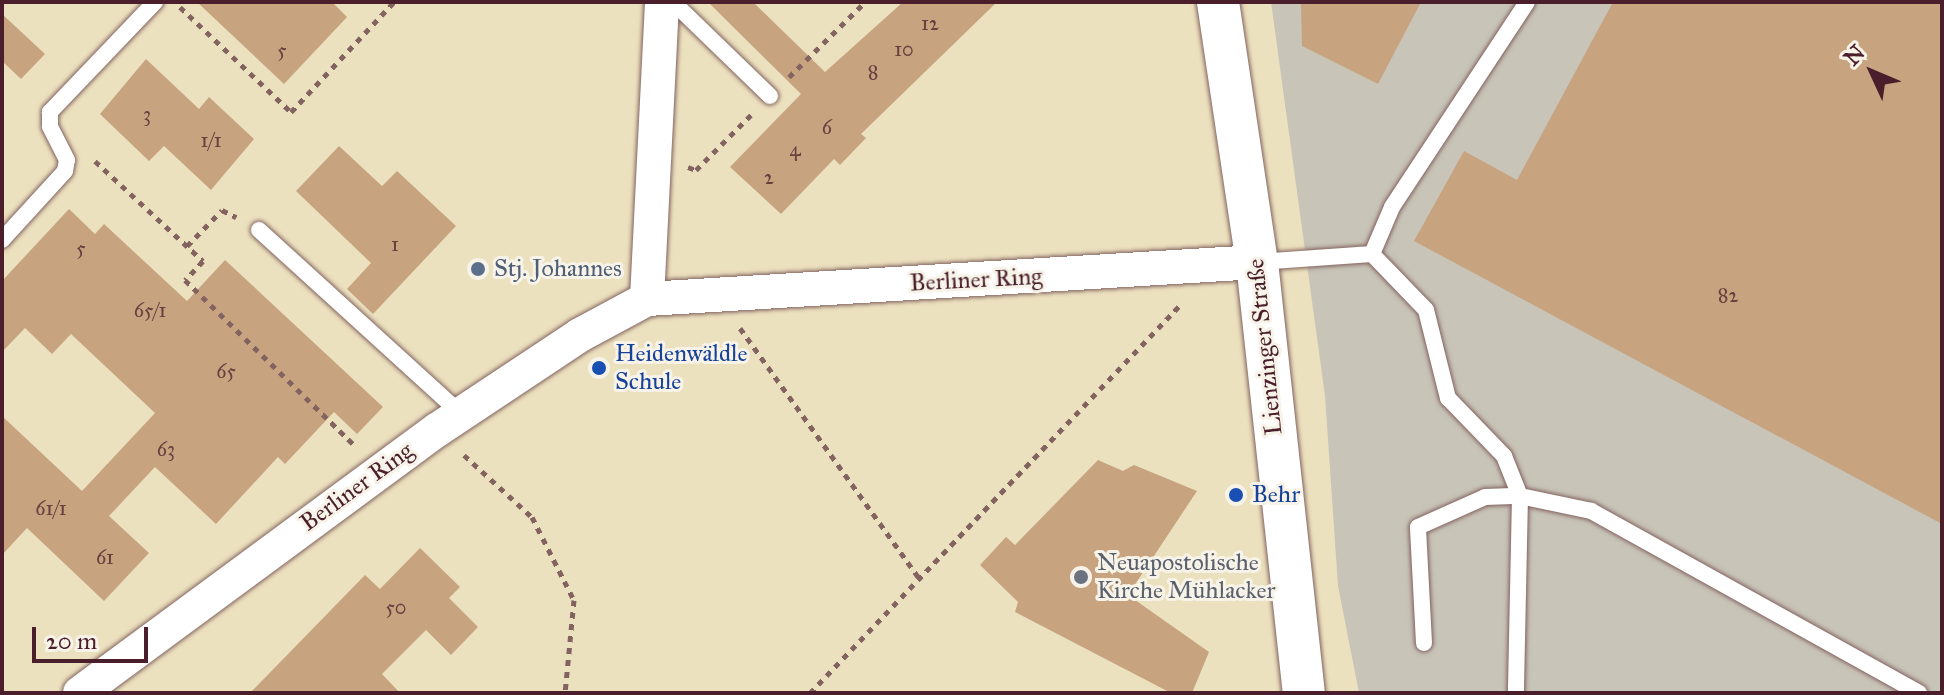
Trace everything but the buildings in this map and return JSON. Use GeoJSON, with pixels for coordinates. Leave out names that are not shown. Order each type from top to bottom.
{"type":"FeatureCollection","features":[{"type":"Feature","properties":{"kind":"street"},"geometry":{"type":"LineString","coordinates":[[647,299],[662,2]]}},
{"type":"Feature","properties":{"kind":"street","name":"Lienzinger Straße"},"geometry":{"type":"LineString","coordinates":[[1218,2],[1257,262],[1304,693]]}},
{"type":"Feature","properties":{"kind":"street","name":"Berliner Ring"},"geometry":{"type":"LineString","coordinates":[[80,693],[449,422],[580,335],[647,299],[1257,262]]}},
{"type":"Feature","properties":{"kind":"lane"},"geometry":{"type":"LineString","coordinates":[[2,240],[58,183],[67,160],[50,126],[50,112],[155,2]]}},
{"type":"Feature","properties":{"kind":"lane"},"geometry":{"type":"LineString","coordinates":[[673,2],[770,96]]}},
{"type":"Feature","properties":{"kind":"lane"},"geometry":{"type":"LineString","coordinates":[[1372,254],[1392,207],[1527,2]]}},
{"type":"Feature","properties":{"kind":"lane"},"geometry":{"type":"LineString","coordinates":[[259,230],[449,422]]}},
{"type":"Feature","properties":{"kind":"lane"},"geometry":{"type":"LineString","coordinates":[[1257,262],[1372,254]]}},
{"type":"Feature","properties":{"kind":"lane"},"geometry":{"type":"LineString","coordinates":[[1372,254],[1426,310],[1448,398],[1504,456],[1520,496],[1516,693]]}},
{"type":"Feature","properties":{"kind":"lane"},"geometry":{"type":"LineString","coordinates":[[1424,643],[1418,527],[1485,497],[1520,496],[1591,511],[1919,693]]}},
{"type":"Feature","properties":{"kind":"path"},"geometry":{"type":"LineString","coordinates":[[173,2],[291,112],[394,2]]}},
{"type":"Feature","properties":{"kind":"path"},"geometry":{"type":"LineString","coordinates":[[64,151],[91,157],[203,261],[185,280],[381,470]]}},
{"type":"Feature","properties":{"kind":"path"},"geometry":{"type":"LineString","coordinates":[[187,246],[222,210],[259,230]]}},
{"type":"Feature","properties":{"kind":"path"},"geometry":{"type":"LineString","coordinates":[[810,693],[1182,304],[1196,267]]}},
{"type":"Feature","properties":{"kind":"path"},"geometry":{"type":"LineString","coordinates":[[716,295],[919,578]]}},
{"type":"Feature","properties":{"kind":"path"},"geometry":{"type":"LineString","coordinates":[[449,422],[532,517],[574,600],[565,693]]}},
{"type":"Feature","properties":{"kind":"shaded area"},"geometry":{"type":"Polygon","coordinates":[[[1271,2],[1942,2],[1942,693],[1359,693],[1338,586],[1325,396],[1271,2]]]}},
{"type":"Feature","properties":{"kind":"place","name":"Stj. Johannes"},"geometry":{"type":"Point","coordinates":[478,269]}},
{"type":"Feature","properties":{"kind":"place","name":"Heidenwäldle Schule"},"geometry":{"type":"Point","coordinates":[599,368]}},
{"type":"Feature","properties":{"kind":"place","name":"Behr"},"geometry":{"type":"Point","coordinates":[1236,495]}},
{"type":"Feature","properties":{"kind":"place","name":"Neuapostolische Kirche Mühlacker"},"geometry":{"type":"Point","coordinates":[1081,577]}}]}
